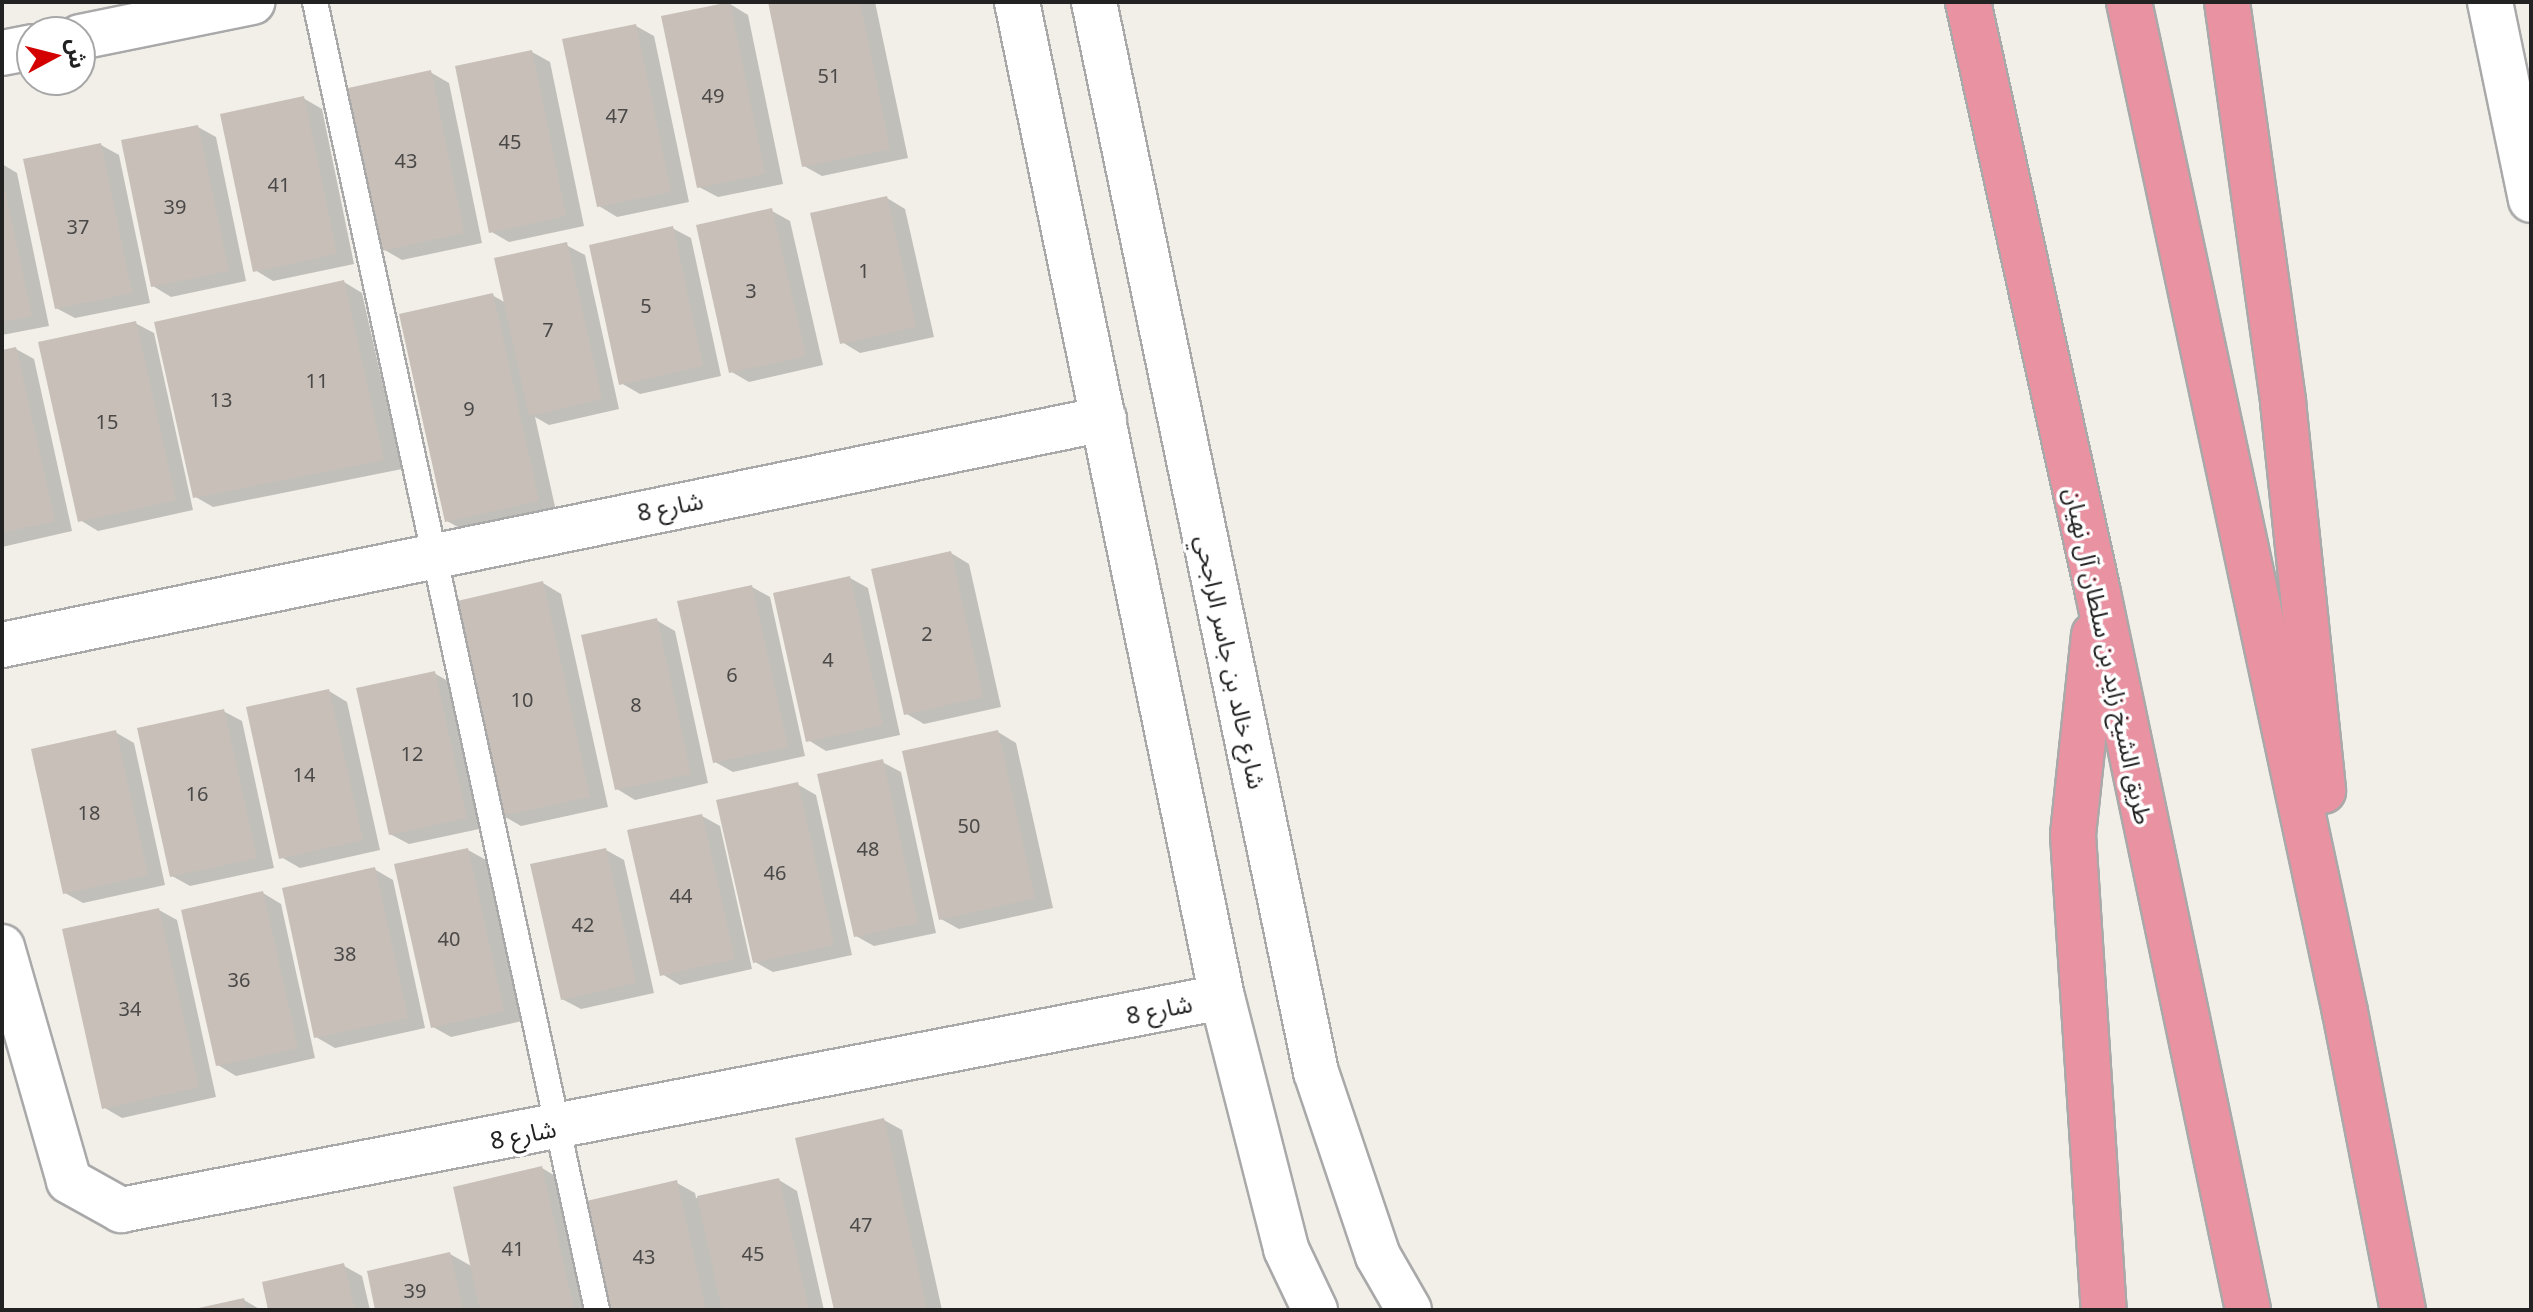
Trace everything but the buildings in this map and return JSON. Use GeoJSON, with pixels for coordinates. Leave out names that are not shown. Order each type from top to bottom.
{"type":"FeatureCollection","features":[{"type":"Feature","properties":{"kind":"highway","name":"طريق الشيخ زايد بن سلطان آل نهيان"},"geometry":{"type":"LineString","coordinates":[[1968,2],[2098,593],[2248,1310]]}},
{"type":"Feature","properties":{"kind":"highway"},"geometry":{"type":"LineString","coordinates":[[2129,2],[2345,1012],[2403,1310]]}},
{"type":"Feature","properties":{"kind":"highway"},"geometry":{"type":"LineString","coordinates":[[2227,2],[2283,402],[2345,1012]]}},
{"type":"Feature","properties":{"kind":"highway"},"geometry":{"type":"LineString","coordinates":[[2098,593],[2073,835],[2104,1310]]}},
{"type":"Feature","properties":{"kind":"street"},"geometry":{"type":"LineString","coordinates":[[96,34],[252,2]]}},
{"type":"Feature","properties":{"kind":"street"},"geometry":{"type":"LineString","coordinates":[[1017,2],[1222,997],[1286,1249],[1315,1310]]}},
{"type":"Feature","properties":{"kind":"street","name":"شارع خالد بن جاسر الراجحي"},"geometry":{"type":"LineString","coordinates":[[1094,2],[1316,1072],[1378,1256],[1409,1310]]}},
{"type":"Feature","properties":{"kind":"street"},"geometry":{"type":"LineString","coordinates":[[2490,2],[2531,200]]}},
{"type":"Feature","properties":{"kind":"street","name":"شارع 8"},"geometry":{"type":"LineString","coordinates":[[2,645],[436,553],[1104,419]]}},
{"type":"Feature","properties":{"kind":"street","name":"شارع 8"},"geometry":{"type":"LineString","coordinates":[[2,947],[69,1181],[121,1210],[558,1128],[1222,997]]}},
{"type":"Feature","properties":{"kind":"lane"},"geometry":{"type":"LineString","coordinates":[[315,2],[597,1310]]}}]}
